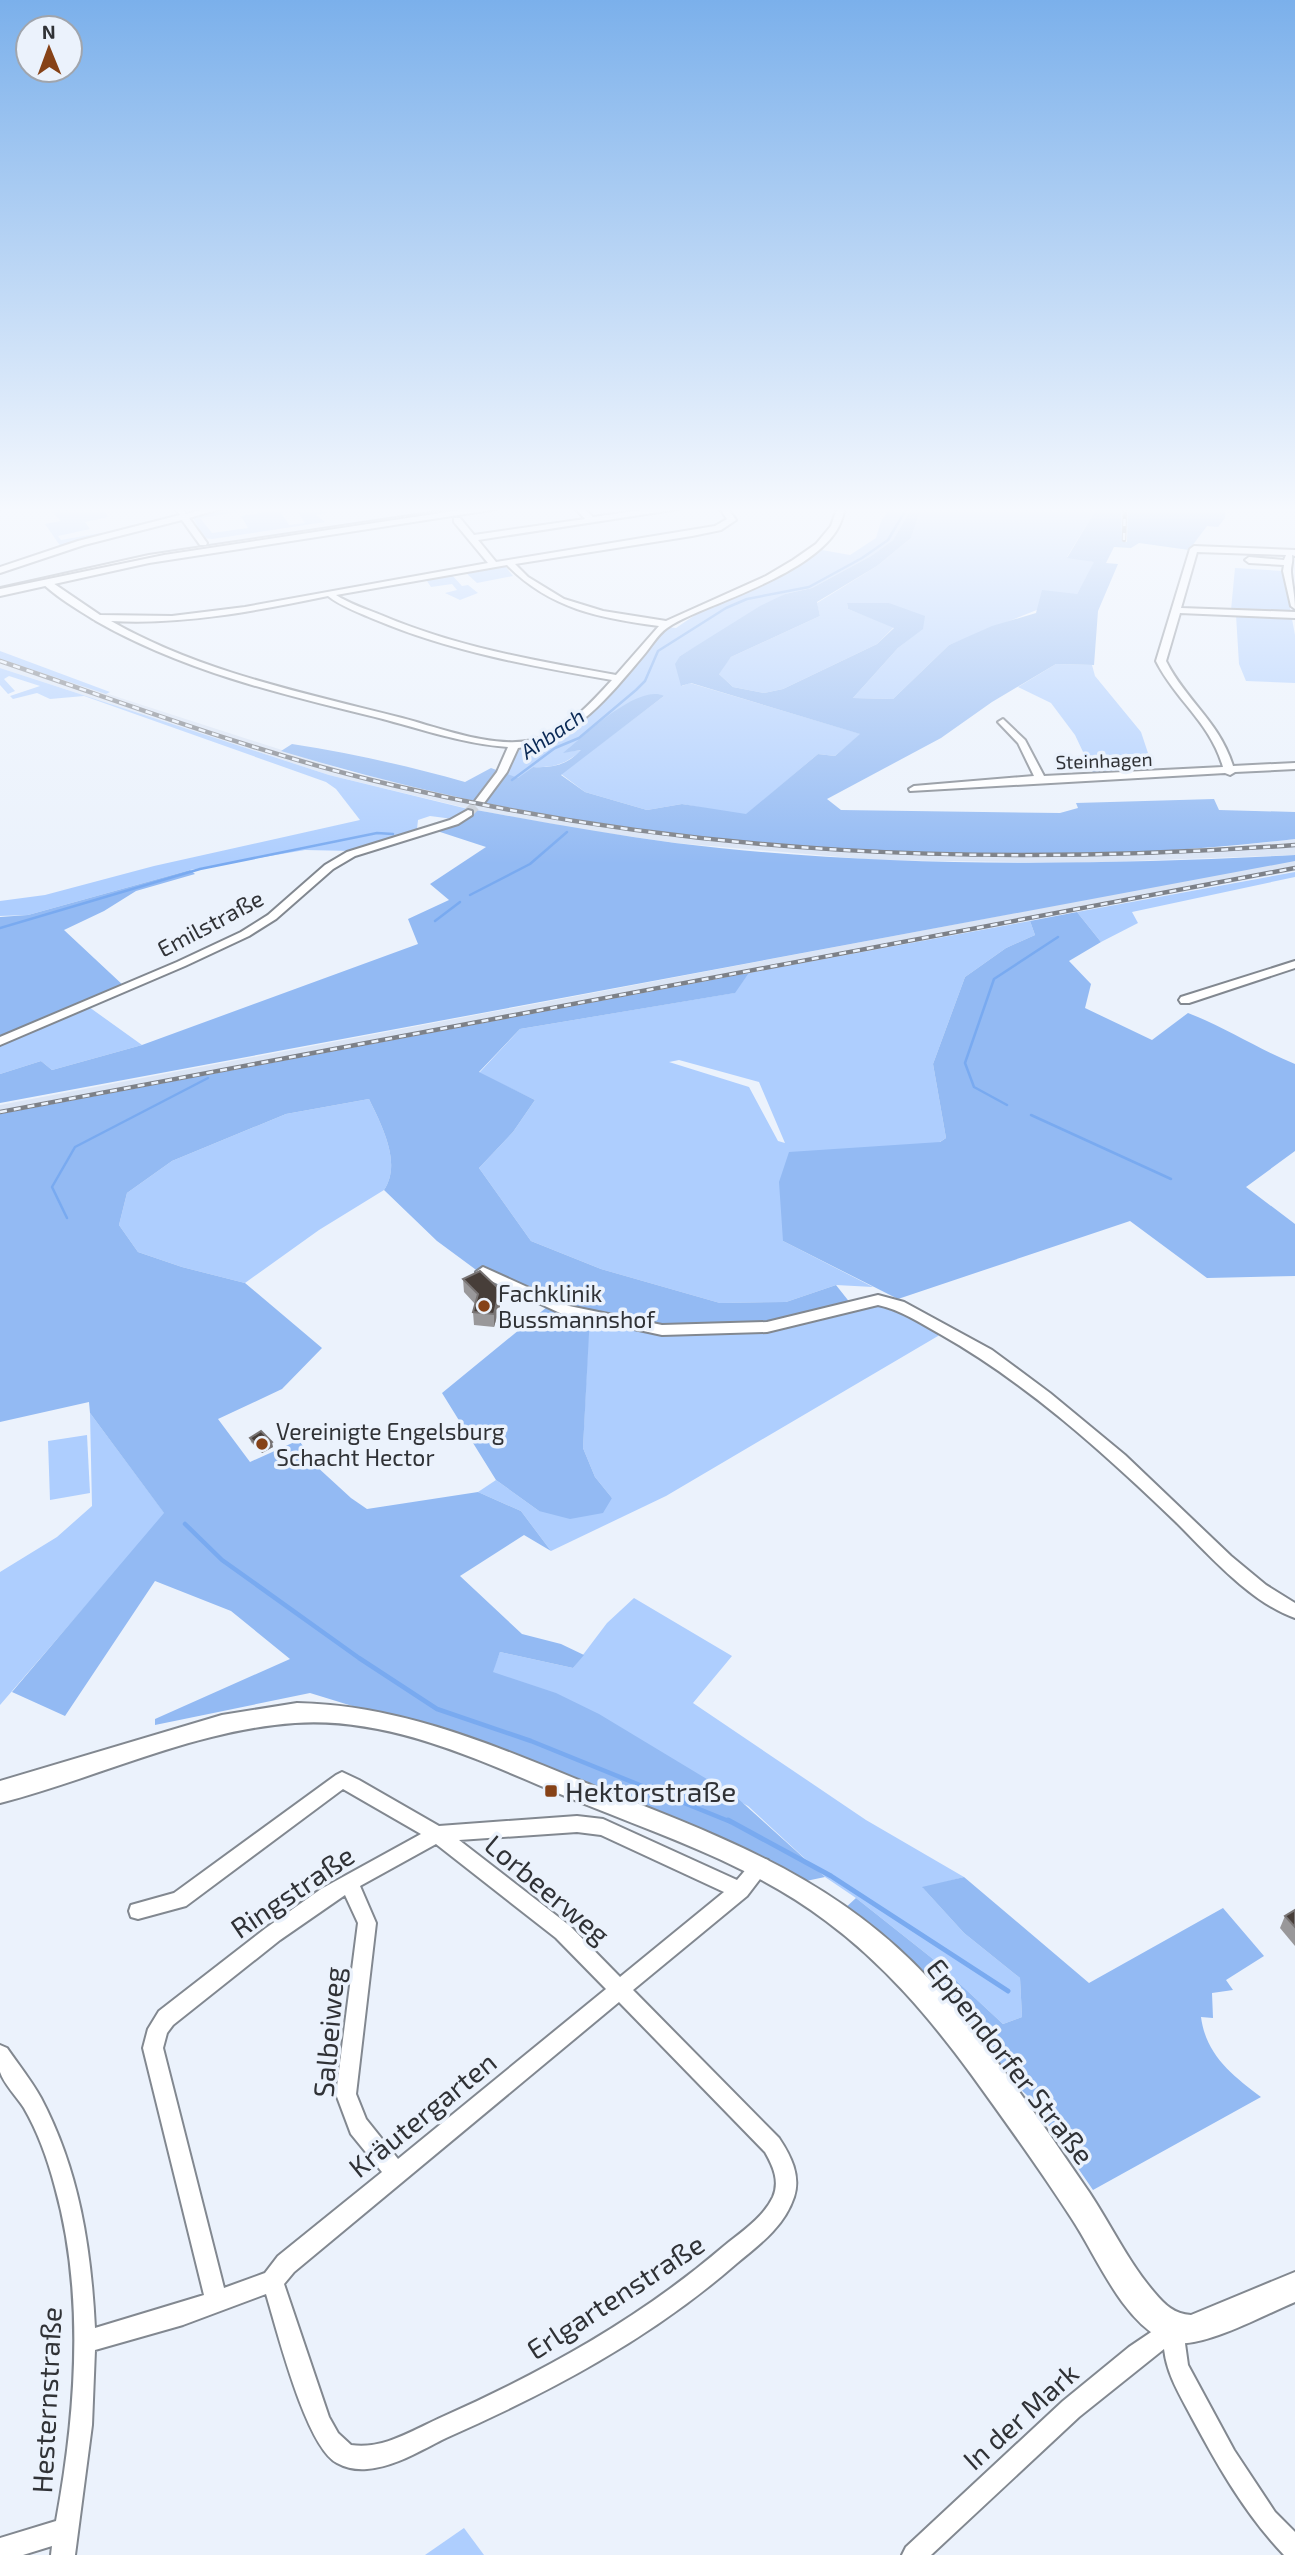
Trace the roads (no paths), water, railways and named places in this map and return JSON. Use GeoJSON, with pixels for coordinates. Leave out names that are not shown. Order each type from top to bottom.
{"type":"FeatureCollection","features":[{"type":"Feature","properties":{"kind":"main road","name":"Eppendorfer Straße"},"geometry":{"type":"LineString","coordinates":[[0,1792],[237,1721],[297,1713],[353,1715],[436,1735],[713,1844],[761,1866],[818,1901],[869,1940],[908,1976],[943,2015],[1074,2196],[1142,2302],[1172,2329]]}},
{"type":"Feature","properties":{"kind":"main road"},"geometry":{"type":"LineString","coordinates":[[1172,2329],[1191,2330],[1295,2287]]}},
{"type":"Feature","properties":{"kind":"street"},"geometry":{"type":"LineString","coordinates":[[113,625],[149,644],[254,681],[408,723],[514,746],[542,742],[564,732],[666,625]]}},
{"type":"Feature","properties":{"kind":"street"},"geometry":{"type":"LineString","coordinates":[[398,625],[471,649],[618,678]]}},
{"type":"Feature","properties":{"kind":"street"},"geometry":{"type":"LineString","coordinates":[[1170,625],[1162,648],[1162,666],[1212,729],[1223,749],[1230,772]]}},
{"type":"Feature","properties":{"kind":"street"},"geometry":{"type":"LineString","coordinates":[[1003,722],[1022,742],[1041,780]]}},
{"type":"Feature","properties":{"kind":"street"},"geometry":{"type":"LineString","coordinates":[[480,801],[502,772],[514,746]]}},
{"type":"Feature","properties":{"kind":"street","name":"Steinhagen"},"geometry":{"type":"LineString","coordinates":[[914,789],[1295,766]]}},
{"type":"Feature","properties":{"kind":"street","name":"Emilstraße"},"geometry":{"type":"LineString","coordinates":[[0,1041],[181,964],[244,934],[272,917],[329,867],[351,854],[454,822],[468,813]]}},
{"type":"Feature","properties":{"kind":"street"},"geometry":{"type":"LineString","coordinates":[[1185,1000],[1295,964]]}},
{"type":"Feature","properties":{"kind":"street"},"geometry":{"type":"LineString","coordinates":[[483,1272],[574,1313],[662,1330],[688,1332],[766,1327],[878,1300],[899,1305],[987,1354],[1045,1397],[1120,1459],[1260,1590],[1295,1611]]}},
{"type":"Feature","properties":{"kind":"street","name":"Lorbeerweg"},"geometry":{"type":"LineString","coordinates":[[138,1911],[179,1900],[342,1780],[437,1834],[563,1932],[622,1989]]}},
{"type":"Feature","properties":{"kind":"street","name":"Ringstraße"},"geometry":{"type":"LineString","coordinates":[[217,2302],[153,2049],[154,2038],[166,2018],[209,1983],[272,1934],[437,1834],[577,1824],[603,1826],[740,1890]]}},
{"type":"Feature","properties":{"kind":"street","name":"Kräutergarten"},"geometry":{"type":"LineString","coordinates":[[84,2342],[217,2302],[272,2281],[286,2264],[396,2172],[740,1890],[761,1866]]}},
{"type":"Feature","properties":{"kind":"street","name":"Salbeiweg"},"geometry":{"type":"LineString","coordinates":[[351,1884],[367,1923],[346,2094],[348,2110],[357,2126],[396,2172]]}},
{"type":"Feature","properties":{"kind":"street","name":"Erlgartenstraße"},"geometry":{"type":"LineString","coordinates":[[272,2281],[319,2422],[334,2448],[360,2459],[386,2452],[545,2380],[640,2323],[726,2260],[772,2218],[783,2198],[787,2178],[782,2160],[772,2145],[622,1989]]}},
{"type":"Feature","properties":{"kind":"street","name":"Hesternstraße"},"geometry":{"type":"LineString","coordinates":[[0,2054],[33,2104],[62,2174],[75,2232],[84,2342],[76,2470],[63,2555]]}},
{"type":"Feature","properties":{"kind":"street"},"geometry":{"type":"LineString","coordinates":[[1172,2329],[1177,2367],[1226,2458],[1267,2520],[1295,2549]]}},
{"type":"Feature","properties":{"kind":"street","name":"In der Mark"},"geometry":{"type":"LineString","coordinates":[[914,2555],[1042,2432],[1123,2364],[1172,2329]]}},
{"type":"Feature","properties":{"kind":"street"},"geometry":{"type":"LineString","coordinates":[[0,2550],[66,2530]]}},
{"type":"Feature","properties":{"kind":"waterway","name":"Ahbach"},"geometry":{"type":"LineString","coordinates":[[512,780],[555,748],[579,738],[645,681],[658,651],[699,625]]}},
{"type":"Feature","properties":{"kind":"waterway"},"geometry":{"type":"LineString","coordinates":[[470,895],[530,864],[567,832]]}},
{"type":"Feature","properties":{"kind":"waterway","name":"Ahbach"},"geometry":{"type":"LineString","coordinates":[[0,928],[200,869],[377,833],[393,834]]}},
{"type":"Feature","properties":{"kind":"waterway"},"geometry":{"type":"LineString","coordinates":[[435,921],[460,902]]}},
{"type":"Feature","properties":{"kind":"waterway"},"geometry":{"type":"LineString","coordinates":[[1007,1105],[974,1087],[965,1063],[994,979],[1058,937]]}},
{"type":"Feature","properties":{"kind":"waterway"},"geometry":{"type":"LineString","coordinates":[[67,1218],[52,1187],[75,1147],[208,1078]]}},
{"type":"Feature","properties":{"kind":"waterway"},"geometry":{"type":"LineString","coordinates":[[1031,1115],[1171,1179]]}},
{"type":"Feature","properties":{"kind":"waterway"},"geometry":{"type":"LineString","coordinates":[[185,1524],[222,1560],[359,1658],[437,1709],[531,1741],[731,1822]]}},
{"type":"Feature","properties":{"kind":"waterway"},"geometry":{"type":"LineString","coordinates":[[728,1820],[831,1876],[1008,1991]]}},
{"type":"Feature","properties":{"kind":"tunnel"},"geometry":{"type":"LineString","coordinates":[[468,813],[480,801]]}},
{"type":"Feature","properties":{"kind":"railway"},"geometry":{"type":"LineString","coordinates":[[0,661],[195,728],[342,773],[504,809],[617,827],[729,841],[841,850],[954,854],[1181,852],[1295,845]]}},
{"type":"Feature","properties":{"kind":"railway"},"geometry":{"type":"LineString","coordinates":[[0,1112],[1295,868]]}},
{"type":"Feature","properties":{"kind":"place","name":"Fachklinik Bussmannshof"},"geometry":{"type":"Point","coordinates":[484,1306]}},
{"type":"Feature","properties":{"kind":"place","name":"Vereinigte Engelsburg Schacht Hector"},"geometry":{"type":"Point","coordinates":[262,1444]}},
{"type":"Feature","properties":{"kind":"place","name":"Hektorstraße"},"geometry":{"type":"Point","coordinates":[551,1791]}}]}
